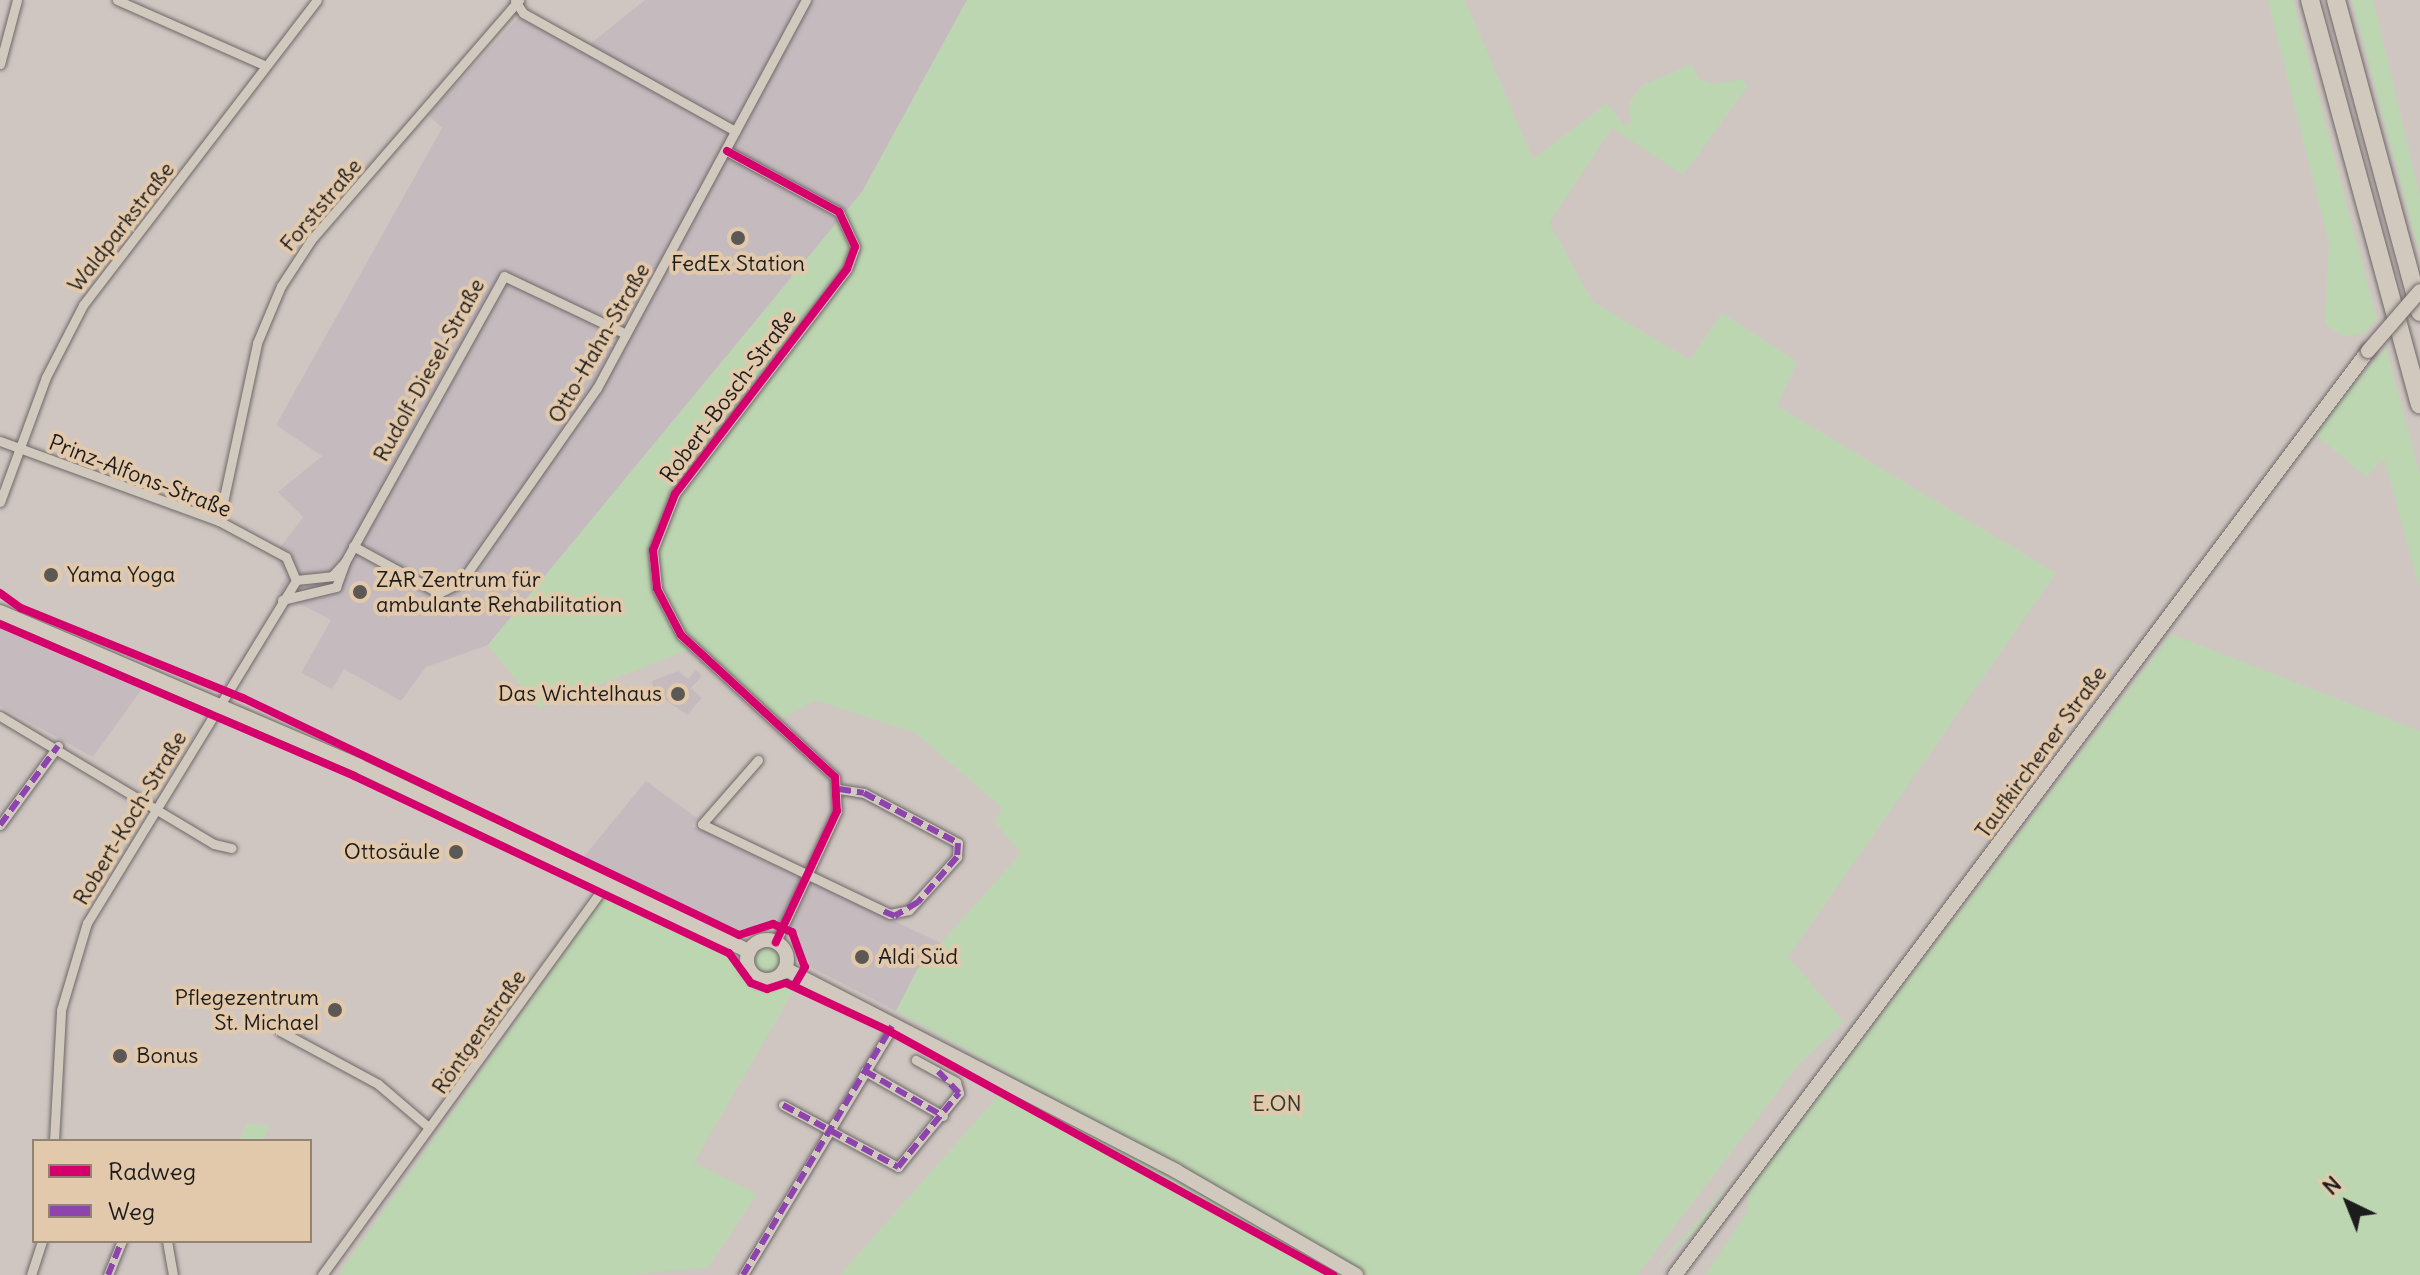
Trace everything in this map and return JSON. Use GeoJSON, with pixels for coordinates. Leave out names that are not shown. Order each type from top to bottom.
{"type":"FeatureCollection","features":[{"type":"Feature","properties":{"kind":"highway"},"geometry":{"type":"LineString","coordinates":[[2310,0],[2420,404]]}},
{"type":"Feature","properties":{"kind":"highway"},"geometry":{"type":"LineString","coordinates":[[2336,0],[2420,312]]}},
{"type":"Feature","properties":{"kind":"main road","name":"Taufkirchener Straße"},"geometry":{"type":"LineString","coordinates":[[1675,1275],[1697,1241],[2368,351],[2420,291]]}},
{"type":"Feature","properties":{"kind":"main road"},"geometry":{"type":"LineString","coordinates":[[0,612],[220,706],[749,951],[758,978],[773,979],[785,969]]}},
{"type":"Feature","properties":{"kind":"main road"},"geometry":{"type":"LineString","coordinates":[[749,951],[760,941],[776,942],[785,950],[785,969]]}},
{"type":"Feature","properties":{"kind":"main road"},"geometry":{"type":"LineString","coordinates":[[785,969],[957,1055],[1356,1275]]}},
{"type":"Feature","properties":{"kind":"main road","name":"Taufkirchener Straße"},"geometry":{"type":"LineString","coordinates":[[1665,1275],[1697,1241]]}},
{"type":"Feature","properties":{"kind":"street"},"geometry":{"type":"LineString","coordinates":[[0,64],[17,0]]}},
{"type":"Feature","properties":{"kind":"street"},"geometry":{"type":"LineString","coordinates":[[117,0],[264,65]]}},
{"type":"Feature","properties":{"kind":"street","name":"Waldparkstraße"},"geometry":{"type":"LineString","coordinates":[[0,502],[17,448],[86,300],[317,0]]}},
{"type":"Feature","properties":{"kind":"street","name":"Otto-Hahn-Straße"},"geometry":{"type":"LineString","coordinates":[[353,546],[439,593],[452,590],[544,471],[626,334],[806,0]]}},
{"type":"Feature","properties":{"kind":"street"},"geometry":{"type":"LineString","coordinates":[[517,1],[523,13],[735,131]]}},
{"type":"Feature","properties":{"kind":"street","name":"Forststraße"},"geometry":{"type":"LineString","coordinates":[[219,521],[257,343],[281,286],[311,240],[517,1]]}},
{"type":"Feature","properties":{"kind":"street","name":"Robert-Bosch-Straße"},"geometry":{"type":"LineString","coordinates":[[727,151],[839,212],[855,247],[847,269],[675,494],[656,535],[654,576],[681,635],[822,757],[839,789]]}},
{"type":"Feature","properties":{"kind":"street","name":"Rudolf-Diesel-Straße"},"geometry":{"type":"LineString","coordinates":[[282,600],[336,587],[353,546],[499,280],[517,278],[626,334]]}},
{"type":"Feature","properties":{"kind":"street","name":"Prinz-Alfons-Straße"},"geometry":{"type":"LineString","coordinates":[[0,441],[219,521],[286,557],[296,580]]}},
{"type":"Feature","properties":{"kind":"street"},"geometry":{"type":"LineString","coordinates":[[220,706],[296,580],[332,576],[345,562]]}},
{"type":"Feature","properties":{"kind":"street","name":"Robert-Koch-Straße"},"geometry":{"type":"LineString","coordinates":[[54,1139],[56,1046],[73,961],[97,903],[220,706]]}},
{"type":"Feature","properties":{"kind":"street"},"geometry":{"type":"LineString","coordinates":[[0,716],[58,746],[156,808],[232,848]]}},
{"type":"Feature","properties":{"kind":"street"},"geometry":{"type":"LineString","coordinates":[[0,825],[58,746]]}},
{"type":"Feature","properties":{"kind":"street"},"geometry":{"type":"LineString","coordinates":[[758,760],[702,824],[808,876],[895,916],[918,902],[959,850],[946,832],[864,793],[839,789],[808,876],[776,942]]}},
{"type":"Feature","properties":{"kind":"street","name":"Röntgenstraße"},"geometry":{"type":"LineString","coordinates":[[322,1275],[420,1145],[426,1125],[444,1112],[607,883]]}},
{"type":"Feature","properties":{"kind":"street"},"geometry":{"type":"LineString","coordinates":[[743,1275],[895,1023]]}},
{"type":"Feature","properties":{"kind":"street"},"geometry":{"type":"LineString","coordinates":[[280,1031],[387,1090],[426,1125]]}},
{"type":"Feature","properties":{"kind":"street"},"geometry":{"type":"LineString","coordinates":[[783,1105],[898,1167],[943,1116],[959,1087],[916,1060]]}},
{"type":"Feature","properties":{"kind":"street"},"geometry":{"type":"LineString","coordinates":[[865,1071],[943,1116]]}},
{"type":"Feature","properties":{"kind":"street"},"geometry":{"type":"LineString","coordinates":[[31,1275],[41,1243]]}},
{"type":"Feature","properties":{"kind":"street"},"geometry":{"type":"LineString","coordinates":[[108,1275],[121,1243]]}},
{"type":"Feature","properties":{"kind":"street"},"geometry":{"type":"LineString","coordinates":[[167,1243],[173,1275]]}},
{"type":"Feature","properties":{"kind":"shaded area"},"geometry":{"type":"Polygon","coordinates":[[[645,0],[967,0],[862,192],[488,645],[426,667],[401,701],[344,669],[332,689],[301,673],[331,620],[277,592],[287,574],[277,563],[279,549],[303,517],[278,492],[322,456],[276,425],[442,128],[428,115],[526,10],[590,44],[645,0]]]}},
{"type":"Feature","properties":{"kind":"shaded area"},"geometry":{"type":"Polygon","coordinates":[[[0,628],[142,689],[93,757],[0,706],[0,628]]]}},
{"type":"Feature","properties":{"kind":"shaded area","name":"Das Wichtelhaus"},"geometry":{"type":"Polygon","coordinates":[[[696,670],[702,676],[691,688],[702,698],[687,715],[652,690],[652,681],[678,671],[688,679],[696,670]]]}},
{"type":"Feature","properties":{"kind":"shaded area"},"geometry":{"type":"Polygon","coordinates":[[[646,781],[697,818],[692,826],[941,943],[896,1011],[807,965],[794,931],[772,920],[736,931],[582,859],[646,781]]]}},
{"type":"Feature","properties":{"kind":"green space","name":"E.ON"},"geometry":{"type":"Polygon","coordinates":[[[967,0],[1465,0],[1533,159],[1607,103],[1624,125],[1631,123],[1629,103],[1641,86],[1691,64],[1699,79],[1715,84],[1742,79],[1748,86],[1683,175],[1612,128],[1549,223],[1593,302],[1690,360],[1722,313],[1797,362],[1777,406],[2056,573],[1788,957],[1844,1022],[1798,1065],[1637,1275],[840,1275],[1015,1077],[896,1011],[917,970],[1021,853],[995,822],[1002,808],[916,733],[815,700],[782,719],[698,646],[539,708],[488,645],[862,192],[967,0]]]}},
{"type":"Feature","properties":{"kind":"green space"},"geometry":{"type":"Polygon","coordinates":[[[2268,0],[2293,0],[2377,320],[2363,334],[2343,336],[2325,324],[2329,243],[2268,0]]]}},
{"type":"Feature","properties":{"kind":"green space"},"geometry":{"type":"Polygon","coordinates":[[[2352,0],[2373,0],[2420,196],[2420,256],[2352,0]]]}},
{"type":"Feature","properties":{"kind":"green space"},"geometry":{"type":"Polygon","coordinates":[[[2386,347],[2420,476],[2420,590],[2384,458],[2366,477],[2314,433],[2386,347]]]}},
{"type":"Feature","properties":{"kind":"green space"},"geometry":{"type":"Polygon","coordinates":[[[2171,634],[2420,731],[2420,1275],[1705,1275],[1747,1212],[1749,1189],[2171,634]]]}},
{"type":"Feature","properties":{"kind":"green space"},"geometry":{"type":"Polygon","coordinates":[[[604,896],[728,955],[757,991],[795,988],[694,1162],[757,1194],[708,1267],[629,1275],[338,1275],[604,896]]]}},
{"type":"Feature","properties":{"kind":"green space"},"geometry":{"type":"Polygon","coordinates":[[[767,945],[773,946],[781,954],[781,966],[773,974],[767,975],[761,974],[753,966],[752,960],[753,954],[761,946],[767,945]]]}},
{"type":"Feature","properties":{"kind":"green space"},"geometry":{"type":"Polygon","coordinates":[[[247,1124],[271,1125],[263,1139],[240,1138],[247,1124]]]}},
{"type":"Feature","properties":{"kind":"green space"},"geometry":{"type":"Polygon","coordinates":[[[1736,1174],[1698,1228],[1648,1275],[1691,1229],[1736,1174]]]}},
{"type":"Feature","properties":{"kind":"marked path"},"geometry":{"type":"LineString","coordinates":[[0,825],[58,746]]}},
{"type":"Feature","properties":{"kind":"marked path"},"geometry":{"type":"LineString","coordinates":[[839,789],[864,793],[958,843],[957,857],[918,902],[895,916],[881,910]]}},
{"type":"Feature","properties":{"kind":"marked path"},"geometry":{"type":"LineString","coordinates":[[743,1275],[892,1026]]}},
{"type":"Feature","properties":{"kind":"marked path"},"geometry":{"type":"LineString","coordinates":[[865,1071],[943,1116]]}},
{"type":"Feature","properties":{"kind":"marked path"},"geometry":{"type":"LineString","coordinates":[[783,1105],[898,1167],[959,1093],[938,1071]]}},
{"type":"Feature","properties":{"kind":"marked path"},"geometry":{"type":"LineString","coordinates":[[108,1275],[121,1243]]}},
{"type":"Feature","properties":{"kind":"cycle path"},"geometry":{"type":"LineString","coordinates":[[727,151],[839,212],[855,247],[847,269],[675,494],[653,550],[657,589],[681,635],[835,777],[837,811],[776,942]]}},
{"type":"Feature","properties":{"kind":"cycle path"},"geometry":{"type":"LineString","coordinates":[[0,593],[21,608],[243,698],[739,935],[773,924],[792,932],[805,967],[794,986]]}},
{"type":"Feature","properties":{"kind":"cycle path"},"geometry":{"type":"LineString","coordinates":[[0,624],[354,776],[729,953],[751,983],[767,989],[786,983],[889,1031],[1333,1275]]}},
{"type":"Feature","properties":{"kind":"place","name":"FedEx Station"},"geometry":{"type":"Point","coordinates":[738,238]}},
{"type":"Feature","properties":{"kind":"place","name":"Yama Yoga"},"geometry":{"type":"Point","coordinates":[51,575]}},
{"type":"Feature","properties":{"kind":"place","name":"ZAR Zentrum für ambulante Rehabilitation"},"geometry":{"type":"Point","coordinates":[360,592]}},
{"type":"Feature","properties":{"kind":"place","name":"Das Wichtelhaus"},"geometry":{"type":"Point","coordinates":[678,694]}},
{"type":"Feature","properties":{"kind":"place","name":"Ottosäule"},"geometry":{"type":"Point","coordinates":[456,852]}},
{"type":"Feature","properties":{"kind":"place","name":"Aldi Süd"},"geometry":{"type":"Point","coordinates":[862,957]}},
{"type":"Feature","properties":{"kind":"place","name":"Pflegezentrum St. Michael"},"geometry":{"type":"Point","coordinates":[335,1010]}},
{"type":"Feature","properties":{"kind":"place","name":"Bonus"},"geometry":{"type":"Point","coordinates":[120,1056]}}]}
